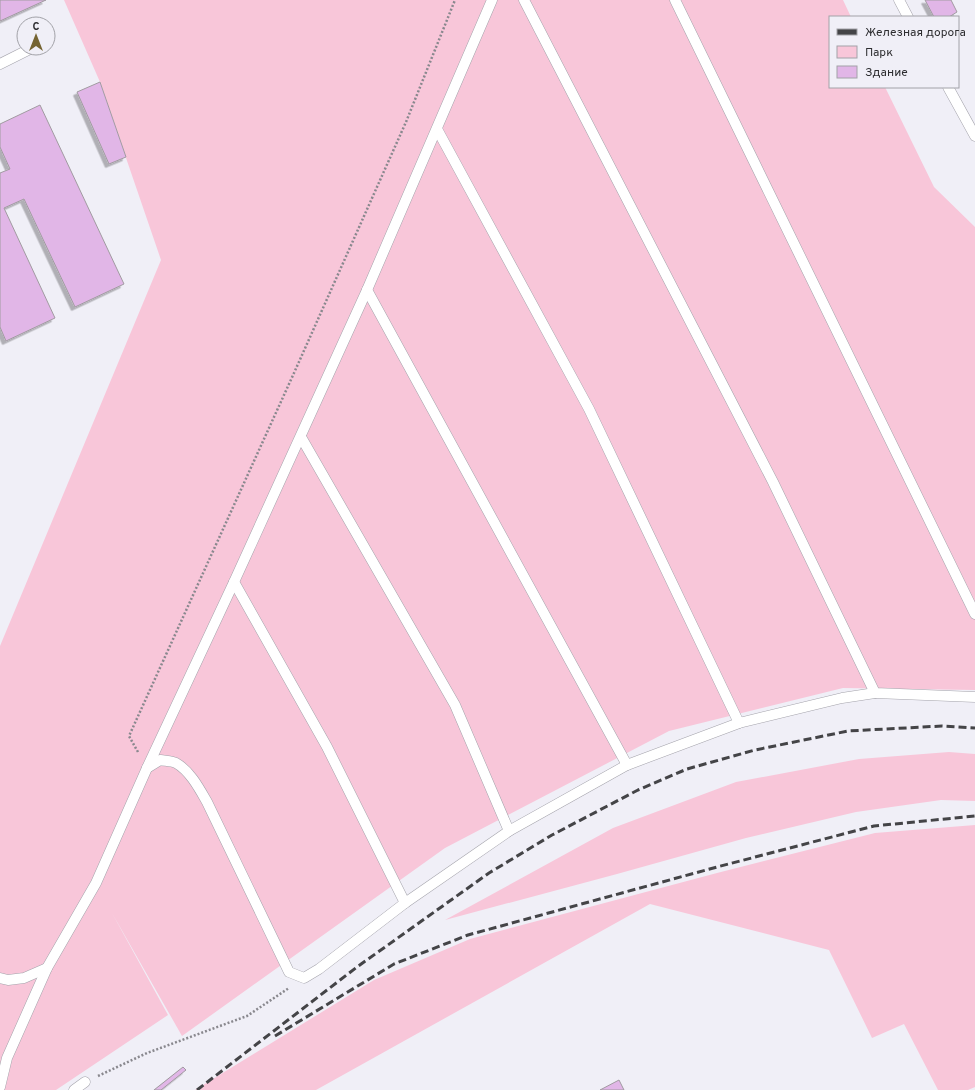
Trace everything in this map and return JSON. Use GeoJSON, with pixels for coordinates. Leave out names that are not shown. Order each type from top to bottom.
{"type":"FeatureCollection","features":[{"type":"Feature","properties":{"kind":"lane"},"geometry":{"type":"LineString","coordinates":[[0,1087],[8,1058],[47,968],[96,883],[147,768],[368,290],[492,0]]}},
{"type":"Feature","properties":{"kind":"lane"},"geometry":{"type":"LineString","coordinates":[[524,0],[773,482],[875,693]]}},
{"type":"Feature","properties":{"kind":"lane"},"geometry":{"type":"LineString","coordinates":[[675,0],[975,614]]}},
{"type":"Feature","properties":{"kind":"lane"},"geometry":{"type":"LineString","coordinates":[[899,0],[907,16]]}},
{"type":"Feature","properties":{"kind":"lane"},"geometry":{"type":"LineString","coordinates":[[0,64],[16,56]]}},
{"type":"Feature","properties":{"kind":"lane"},"geometry":{"type":"LineString","coordinates":[[949,88],[975,136]]}},
{"type":"Feature","properties":{"kind":"lane"},"geometry":{"type":"LineString","coordinates":[[437,129],[589,409],[739,723]]}},
{"type":"Feature","properties":{"kind":"lane"},"geometry":{"type":"LineString","coordinates":[[368,290],[627,765]]}},
{"type":"Feature","properties":{"kind":"lane"},"geometry":{"type":"LineString","coordinates":[[301,437],[455,705],[509,831]]}},
{"type":"Feature","properties":{"kind":"lane"},"geometry":{"type":"LineString","coordinates":[[234,582],[327,747],[405,903]]}},
{"type":"Feature","properties":{"kind":"lane"},"geometry":{"type":"LineString","coordinates":[[147,768],[160,760],[175,763],[186,772],[197,785],[207,802],[289,972],[304,978],[319,969],[405,903],[509,831],[627,765],[739,723],[842,698],[875,693],[975,697]]}},
{"type":"Feature","properties":{"kind":"lane"},"geometry":{"type":"LineString","coordinates":[[0,978],[8,980],[24,978],[47,968]]}},
{"type":"Feature","properties":{"kind":"lane"},"geometry":{"type":"LineString","coordinates":[[74,1090],[85,1082]]}},
{"type":"Feature","properties":{"kind":"path"},"geometry":{"type":"LineString","coordinates":[[147,768],[129,736],[396,144],[455,0]]}},
{"type":"Feature","properties":{"kind":"path"},"geometry":{"type":"LineString","coordinates":[[85,1082],[147,1053],[247,1016],[304,978]]}},
{"type":"Feature","properties":{"kind":"green space"},"geometry":{"type":"Polygon","coordinates":[[[64,0],[843,0],[851,16],[829,16],[829,88],[885,88],[934,187],[975,227],[975,690],[843,688],[669,731],[445,848],[182,1036],[112,913],[168,1015],[56,1090],[0,1090],[0,646],[161,260],[100,82],[64,0]]]}},
{"type":"Feature","properties":{"kind":"green space"},"geometry":{"type":"Polygon","coordinates":[[[949,752],[975,754],[975,801],[941,800],[856,812],[746,838],[445,920],[613,828],[736,782],[859,759],[949,752]]]}},
{"type":"Feature","properties":{"kind":"green space"},"geometry":{"type":"Polygon","coordinates":[[[975,825],[975,1087],[968,1090],[938,1090],[904,1024],[872,1038],[829,950],[650,904],[316,1090],[195,1090],[374,980],[470,939],[717,873],[875,833],[975,825]]]}},
{"type":"Feature","properties":{"kind":"building"},"geometry":{"type":"Polygon","coordinates":[[[0,0],[46,0],[0,21],[0,0]]]}},
{"type":"Feature","properties":{"kind":"building"},"geometry":{"type":"Polygon","coordinates":[[[925,0],[951,0],[957,12],[951,16],[933,16],[925,0]]]}},
{"type":"Feature","properties":{"kind":"building"},"geometry":{"type":"Polygon","coordinates":[[[100,82],[126,157],[109,164],[77,92],[100,82]]]}},
{"type":"Feature","properties":{"kind":"building"},"geometry":{"type":"Polygon","coordinates":[[[40,105],[124,284],[75,307],[24,199],[4,208],[55,318],[6,341],[0,327],[0,173],[10,169],[0,147],[0,124],[40,105]]]}},
{"type":"Feature","properties":{"kind":"building"},"geometry":{"type":"Polygon","coordinates":[[[183,1067],[186,1070],[161,1090],[154,1090],[183,1067]]]}},
{"type":"Feature","properties":{"kind":"building"},"geometry":{"type":"Polygon","coordinates":[[[619,1080],[624,1090],[600,1090],[619,1080]]]}},
{"type":"Feature","properties":{"kind":"railway"},"geometry":{"type":"LineString","coordinates":[[197,1090],[357,967],[489,873],[552,835],[638,790],[687,769],[755,750],[848,731],[942,726],[975,728]]}},
{"type":"Feature","properties":{"kind":"railway"},"geometry":{"type":"LineString","coordinates":[[275,1036],[394,964],[468,935],[874,826],[975,816]]}}]}
